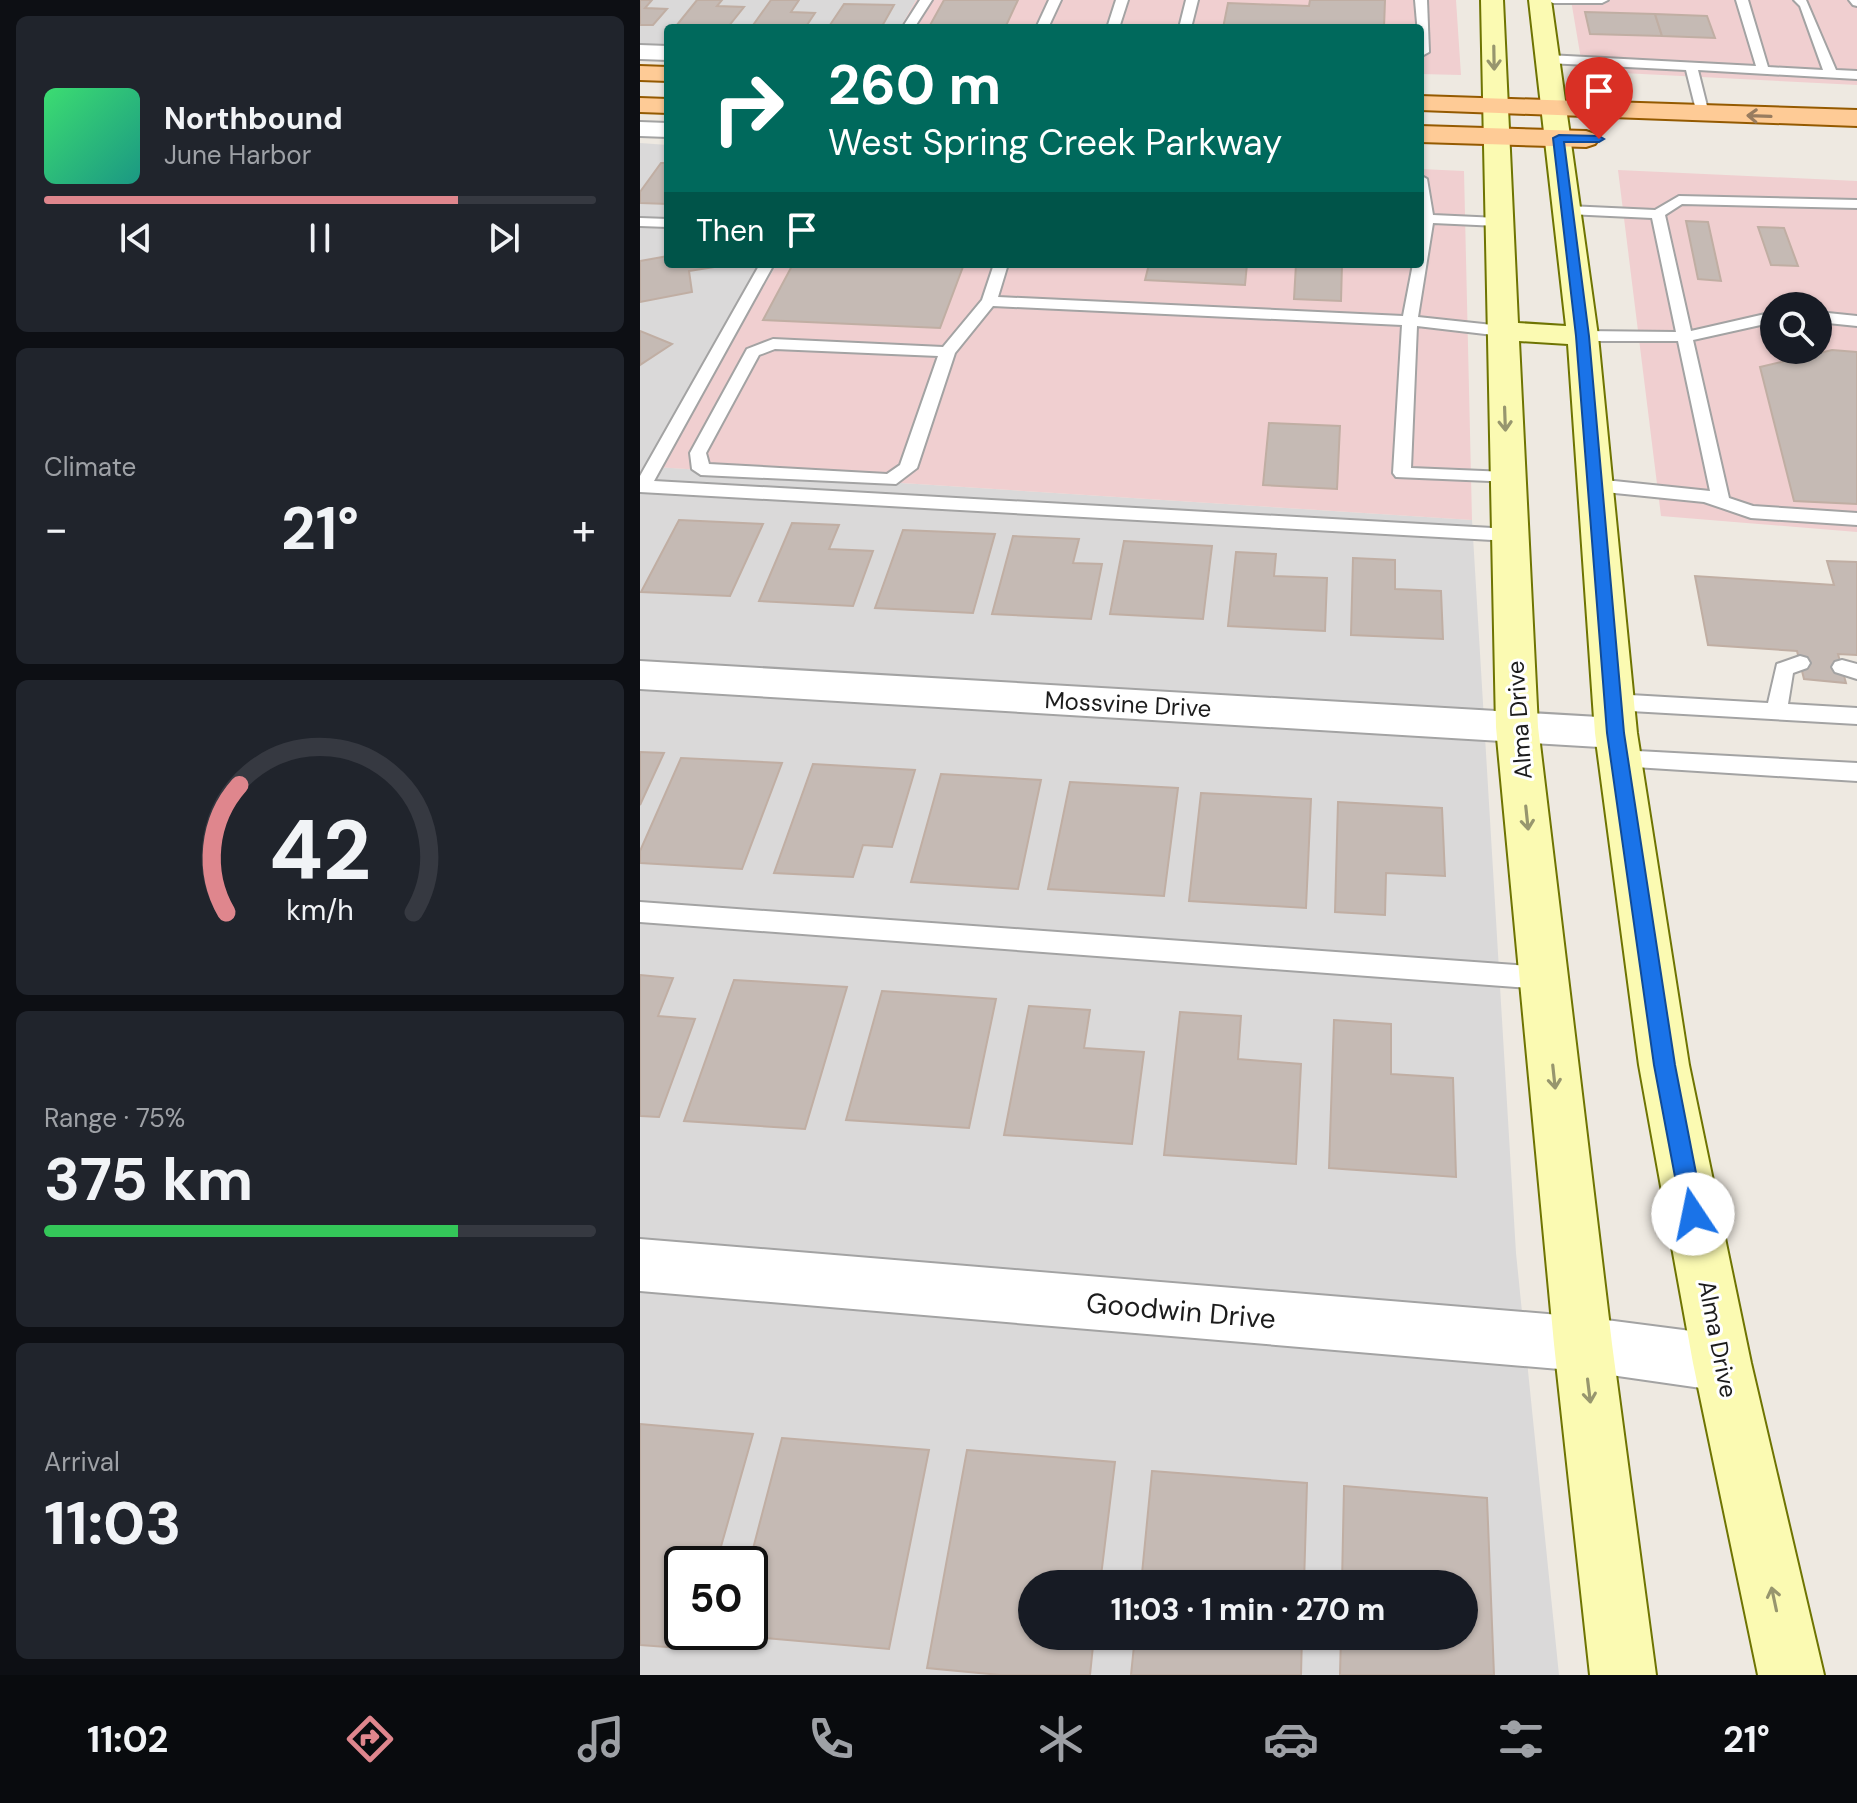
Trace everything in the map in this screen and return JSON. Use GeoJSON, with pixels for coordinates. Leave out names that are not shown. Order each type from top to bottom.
{"type":"FeatureCollection","features":[{"type":"Feature","properties":{"kind":"main road","name":"Alma Drive"},"geometry":{"type":"LineString","coordinates":[[1492,0],[1517,727],[1583,1344],[1623,1675]]}},
{"type":"Feature","properties":{"kind":"main road","name":"Alma Drive"},"geometry":{"type":"LineString","coordinates":[[1540,0],[1583,336],[1616,731],[1664,1065],[1722,1363],[1791,1675]]}},
{"type":"Feature","properties":{"kind":"main road"},"geometry":{"type":"LineString","coordinates":[[640,73],[664,74]]}},
{"type":"Feature","properties":{"kind":"main road"},"geometry":{"type":"LineString","coordinates":[[1424,103],[1857,118]]}},
{"type":"Feature","properties":{"kind":"main road"},"geometry":{"type":"LineString","coordinates":[[640,105],[664,106]]}},
{"type":"Feature","properties":{"kind":"main road"},"geometry":{"type":"LineString","coordinates":[[1424,134],[1614,140]]}},
{"type":"Feature","properties":{"kind":"main road"},"geometry":{"type":"LineString","coordinates":[[1502,331],[1583,336]]}},
{"type":"Feature","properties":{"kind":"street"},"geometry":{"type":"LineString","coordinates":[[640,52],[664,53]]}},
{"type":"Feature","properties":{"kind":"street"},"geometry":{"type":"LineString","coordinates":[[640,129],[664,130]]}},
{"type":"Feature","properties":{"kind":"street","name":"Mossvine Drive"},"geometry":{"type":"LineString","coordinates":[[640,675],[1616,731]]}},
{"type":"Feature","properties":{"kind":"street","name":"Goodwin Drive"},"geometry":{"type":"LineString","coordinates":[[640,1265],[1583,1344],[1722,1363]]}},
{"type":"Feature","properties":{"kind":"lane"},"geometry":{"type":"LineString","coordinates":[[911,24],[926,0]]}},
{"type":"Feature","properties":{"kind":"lane"},"geometry":{"type":"LineString","coordinates":[[1044,24],[1055,0]]}},
{"type":"Feature","properties":{"kind":"lane"},"geometry":{"type":"LineString","coordinates":[[1114,24],[1122,0]]}},
{"type":"Feature","properties":{"kind":"lane"},"geometry":{"type":"LineString","coordinates":[[1186,24],[1192,0]]}},
{"type":"Feature","properties":{"kind":"lane"},"geometry":{"type":"LineString","coordinates":[[1421,0],[1422,24]]}},
{"type":"Feature","properties":{"kind":"lane"},"geometry":{"type":"LineString","coordinates":[[1553,0],[1602,0]]}},
{"type":"Feature","properties":{"kind":"lane"},"geometry":{"type":"LineString","coordinates":[[1742,0],[1763,70]]}},
{"type":"Feature","properties":{"kind":"lane"},"geometry":{"type":"LineString","coordinates":[[1800,0],[1805,5],[1831,74]]}},
{"type":"Feature","properties":{"kind":"lane"},"geometry":{"type":"LineString","coordinates":[[1548,59],[1857,75]]}},
{"type":"Feature","properties":{"kind":"lane"},"geometry":{"type":"LineString","coordinates":[[1691,66],[1703,114]]}},
{"type":"Feature","properties":{"kind":"lane"},"geometry":{"type":"LineString","coordinates":[[1568,210],[1658,214],[1679,200],[1857,204]]}},
{"type":"Feature","properties":{"kind":"lane"},"geometry":{"type":"LineString","coordinates":[[1424,202],[1427,219],[1424,238]]}},
{"type":"Feature","properties":{"kind":"lane"},"geometry":{"type":"LineString","coordinates":[[1658,214],[1721,501]]}},
{"type":"Feature","properties":{"kind":"lane"},"geometry":{"type":"LineString","coordinates":[[1427,219],[1498,222]]}},
{"type":"Feature","properties":{"kind":"lane"},"geometry":{"type":"LineString","coordinates":[[640,222],[664,223]]}},
{"type":"Feature","properties":{"kind":"lane"},"geometry":{"type":"LineString","coordinates":[[765,268],[641,486],[1510,535]]}},
{"type":"Feature","properties":{"kind":"lane"},"geometry":{"type":"LineString","coordinates":[[947,352],[773,344],[753,352],[698,453],[701,469],[890,480],[908,468],[947,352],[989,301],[1000,268]]}},
{"type":"Feature","properties":{"kind":"lane"},"geometry":{"type":"LineString","coordinates":[[1419,268],[1410,321],[1402,473],[1507,478]]}},
{"type":"Feature","properties":{"kind":"lane"},"geometry":{"type":"LineString","coordinates":[[989,301],[1410,321],[1502,331]]}},
{"type":"Feature","properties":{"kind":"lane"},"geometry":{"type":"LineString","coordinates":[[1583,336],[1683,336],[1717,332],[1760,318]]}},
{"type":"Feature","properties":{"kind":"lane"},"geometry":{"type":"LineString","coordinates":[[1832,318],[1857,321]]}},
{"type":"Feature","properties":{"kind":"lane"},"geometry":{"type":"LineString","coordinates":[[1595,485],[1706,496],[1751,512],[1857,519]]}},
{"type":"Feature","properties":{"kind":"lane"},"geometry":{"type":"LineString","coordinates":[[1777,712],[1784,669],[1800,663]]}},
{"type":"Feature","properties":{"kind":"lane"},"geometry":{"type":"LineString","coordinates":[[1616,731],[1777,712],[1857,716]]}},
{"type":"Feature","properties":{"kind":"lane"},"geometry":{"type":"LineString","coordinates":[[1616,731],[1857,772]]}},
{"type":"Feature","properties":{"kind":"lane"},"geometry":{"type":"LineString","coordinates":[[640,912],[1543,978]]}},
{"type":"Feature","properties":{"kind":"shaded area"},"geometry":{"type":"Polygon","coordinates":[[[640,0],[916,0],[902,24],[664,24],[664,47],[640,45],[640,0]]]}},
{"type":"Feature","properties":{"kind":"shaded area"},"geometry":{"type":"Polygon","coordinates":[[[916,0],[1456,0],[1461,75],[1424,74],[1424,24],[902,24],[916,0]]]}},
{"type":"Feature","properties":{"kind":"shaded area"},"geometry":{"type":"Polygon","coordinates":[[[1571,0],[1857,0],[1857,85],[1583,71],[1571,0]]]}},
{"type":"Feature","properties":{"kind":"shaded area"},"geometry":{"type":"Polygon","coordinates":[[[640,143],[664,145],[664,268],[775,268],[656,467],[1472,520],[1516,1253],[1559,1675],[640,1675],[640,143]]]}},
{"type":"Feature","properties":{"kind":"shaded area"},"geometry":{"type":"Polygon","coordinates":[[[1424,169],[1464,171],[1472,520],[655,467],[775,268],[1424,268],[1424,169]]]}},
{"type":"Feature","properties":{"kind":"shaded area"},"geometry":{"type":"Polygon","coordinates":[[[1618,170],[1857,181],[1857,532],[1661,516],[1618,170]]]}},
{"type":"Feature","properties":{"kind":"building"},"geometry":{"type":"Polygon","coordinates":[[[640,0],[652,0],[645,8],[667,9],[653,25],[640,25],[640,0]]]}},
{"type":"Feature","properties":{"kind":"building"},"geometry":{"type":"Polygon","coordinates":[[[697,0],[722,0],[717,6],[744,7],[730,24],[678,24],[697,0]]]}},
{"type":"Feature","properties":{"kind":"building"},"geometry":{"type":"Polygon","coordinates":[[[771,0],[799,0],[791,12],[815,13],[808,24],[754,24],[771,0]]]}},
{"type":"Feature","properties":{"kind":"building"},"geometry":{"type":"Polygon","coordinates":[[[944,0],[1018,0],[1007,24],[931,24],[944,0]]]}},
{"type":"Feature","properties":{"kind":"building"},"geometry":{"type":"Polygon","coordinates":[[[1310,0],[1385,0],[1384,24],[1224,24],[1228,3],[1309,6],[1310,0]]]}},
{"type":"Feature","properties":{"kind":"building"},"geometry":{"type":"Polygon","coordinates":[[[844,4],[894,5],[883,24],[831,24],[844,4]]]}},
{"type":"Feature","properties":{"kind":"building"},"geometry":{"type":"Polygon","coordinates":[[[1585,12],[1655,14],[1662,36],[1590,34],[1585,12]]]}},
{"type":"Feature","properties":{"kind":"building"},"geometry":{"type":"Polygon","coordinates":[[[1655,14],[1707,16],[1715,38],[1662,36],[1655,14]]]}},
{"type":"Feature","properties":{"kind":"building"},"geometry":{"type":"Polygon","coordinates":[[[664,163],[664,204],[640,203],[640,192],[664,163]]]}},
{"type":"Feature","properties":{"kind":"building"},"geometry":{"type":"Polygon","coordinates":[[[1686,221],[1708,222],[1721,281],[1698,279],[1686,221]]]}},
{"type":"Feature","properties":{"kind":"building"},"geometry":{"type":"Polygon","coordinates":[[[1758,227],[1784,228],[1798,266],[1771,265],[1758,227]]]}},
{"type":"Feature","properties":{"kind":"building"},"geometry":{"type":"Polygon","coordinates":[[[664,257],[664,268],[708,268],[689,271],[692,292],[640,302],[640,261],[664,257]]]}},
{"type":"Feature","properties":{"kind":"building"},"geometry":{"type":"Polygon","coordinates":[[[791,268],[962,268],[940,328],[763,320],[791,268]]]}},
{"type":"Feature","properties":{"kind":"building"},"geometry":{"type":"Polygon","coordinates":[[[1148,268],[1247,268],[1245,285],[1145,280],[1148,268]]]}},
{"type":"Feature","properties":{"kind":"building"},"geometry":{"type":"Polygon","coordinates":[[[1296,268],[1342,268],[1341,301],[1294,299],[1296,268]]]}},
{"type":"Feature","properties":{"kind":"building"},"geometry":{"type":"Polygon","coordinates":[[[640,331],[672,344],[640,365],[640,331]]]}},
{"type":"Feature","properties":{"kind":"building"},"geometry":{"type":"Polygon","coordinates":[[[1832,350],[1857,352],[1857,504],[1794,501],[1760,367],[1773,364],[1832,364],[1832,350]]]}},
{"type":"Feature","properties":{"kind":"building"},"geometry":{"type":"Polygon","coordinates":[[[1269,423],[1340,426],[1337,489],[1263,485],[1269,423]]]}},
{"type":"Feature","properties":{"kind":"building"},"geometry":{"type":"Polygon","coordinates":[[[679,520],[763,524],[730,596],[641,592],[679,520]]]}},
{"type":"Feature","properties":{"kind":"building"},"geometry":{"type":"Polygon","coordinates":[[[792,523],[839,525],[829,549],[873,551],[853,606],[759,601],[792,523]]]}},
{"type":"Feature","properties":{"kind":"building"},"geometry":{"type":"Polygon","coordinates":[[[903,530],[995,534],[973,613],[875,608],[903,530]]]}},
{"type":"Feature","properties":{"kind":"building"},"geometry":{"type":"Polygon","coordinates":[[[1013,536],[1079,539],[1073,563],[1102,564],[1091,619],[992,614],[1013,536]]]}},
{"type":"Feature","properties":{"kind":"building"},"geometry":{"type":"Polygon","coordinates":[[[1124,541],[1212,546],[1203,619],[1110,614],[1124,541]]]}},
{"type":"Feature","properties":{"kind":"building"},"geometry":{"type":"Polygon","coordinates":[[[1236,552],[1276,554],[1274,576],[1327,578],[1325,631],[1228,626],[1236,552]]]}},
{"type":"Feature","properties":{"kind":"building"},"geometry":{"type":"Polygon","coordinates":[[[1353,558],[1395,560],[1395,589],[1441,591],[1443,639],[1351,635],[1353,558]]]}},
{"type":"Feature","properties":{"kind":"building"},"geometry":{"type":"Polygon","coordinates":[[[1827,561],[1857,562],[1857,655],[1838,654],[1846,683],[1804,679],[1797,651],[1708,645],[1695,576],[1834,585],[1827,561]]]}},
{"type":"Feature","properties":{"kind":"building"},"geometry":{"type":"Polygon","coordinates":[[[640,752],[664,753],[640,805],[640,752]]]}},
{"type":"Feature","properties":{"kind":"building"},"geometry":{"type":"Polygon","coordinates":[[[681,758],[782,763],[742,869],[640,863],[640,851],[681,758]]]}},
{"type":"Feature","properties":{"kind":"building"},"geometry":{"type":"Polygon","coordinates":[[[813,764],[915,770],[892,847],[863,845],[853,877],[774,873],[813,764]]]}},
{"type":"Feature","properties":{"kind":"building"},"geometry":{"type":"Polygon","coordinates":[[[941,774],[1041,780],[1018,889],[911,882],[941,774]]]}},
{"type":"Feature","properties":{"kind":"building"},"geometry":{"type":"Polygon","coordinates":[[[1070,782],[1178,788],[1164,896],[1048,889],[1070,782]]]}},
{"type":"Feature","properties":{"kind":"building"},"geometry":{"type":"Polygon","coordinates":[[[1201,793],[1311,799],[1306,908],[1189,901],[1201,793]]]}},
{"type":"Feature","properties":{"kind":"building"},"geometry":{"type":"Polygon","coordinates":[[[1338,802],[1442,808],[1445,876],[1386,873],[1385,915],[1335,912],[1338,802]]]}},
{"type":"Feature","properties":{"kind":"building"},"geometry":{"type":"Polygon","coordinates":[[[640,975],[673,978],[658,1016],[695,1019],[659,1117],[640,1116],[640,975]]]}},
{"type":"Feature","properties":{"kind":"building"},"geometry":{"type":"Polygon","coordinates":[[[734,980],[847,987],[805,1129],[684,1121],[734,980]]]}},
{"type":"Feature","properties":{"kind":"building"},"geometry":{"type":"Polygon","coordinates":[[[882,991],[996,999],[969,1128],[846,1120],[882,991]]]}},
{"type":"Feature","properties":{"kind":"building"},"geometry":{"type":"Polygon","coordinates":[[[1029,1006],[1090,1010],[1084,1048],[1144,1052],[1132,1144],[1004,1135],[1029,1006]]]}},
{"type":"Feature","properties":{"kind":"building"},"geometry":{"type":"Polygon","coordinates":[[[1180,1012],[1241,1016],[1238,1059],[1301,1064],[1296,1164],[1164,1155],[1180,1012]]]}},
{"type":"Feature","properties":{"kind":"building"},"geometry":{"type":"Polygon","coordinates":[[[1334,1020],[1391,1024],[1391,1074],[1453,1078],[1456,1177],[1329,1168],[1334,1020]]]}},
{"type":"Feature","properties":{"kind":"building"},"geometry":{"type":"Polygon","coordinates":[[[640,1424],[753,1434],[721,1546],[664,1546],[664,1647],[640,1645],[640,1424]]]}},
{"type":"Feature","properties":{"kind":"building"},"geometry":{"type":"Polygon","coordinates":[[[782,1438],[929,1450],[889,1649],[768,1638],[768,1546],[754,1546],[782,1438]]]}},
{"type":"Feature","properties":{"kind":"building"},"geometry":{"type":"Polygon","coordinates":[[[967,1450],[1115,1462],[1102,1570],[1018,1570],[1018,1650],[1093,1650],[1090,1675],[1000,1675],[927,1668],[967,1450]]]}},
{"type":"Feature","properties":{"kind":"building"},"geometry":{"type":"Polygon","coordinates":[[[1152,1471],[1307,1483],[1304,1570],[1142,1570],[1152,1471]]]}},
{"type":"Feature","properties":{"kind":"building"},"geometry":{"type":"Polygon","coordinates":[[[1344,1486],[1487,1498],[1494,1675],[1340,1675],[1341,1650],[1478,1650],[1478,1570],[1342,1570],[1344,1486]]]}},
{"type":"Feature","properties":{"kind":"building"},"geometry":{"type":"Polygon","coordinates":[[[1134,1650],[1302,1650],[1301,1675],[1131,1675],[1134,1650]]]}},
{"type":"Feature","properties":{"kind":"route"},"geometry":{"type":"LineString","coordinates":[[1599,139],[1559,138],[1583,336],[1616,733],[1664,1065],[1693,1214]]}}]}
